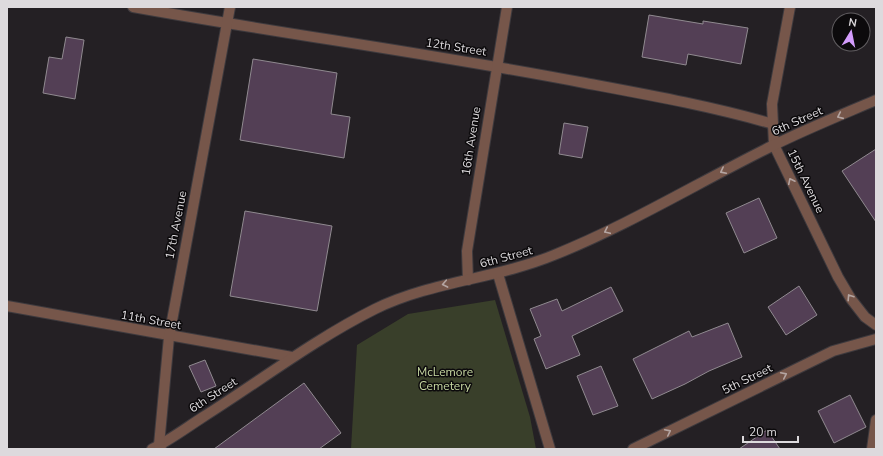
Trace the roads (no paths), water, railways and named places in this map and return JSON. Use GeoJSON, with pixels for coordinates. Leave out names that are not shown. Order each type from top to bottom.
{"type":"FeatureCollection","features":[{"type":"Feature","properties":{"kind":"street","name":"12th Street"},"geometry":{"type":"LineString","coordinates":[[133,7],[227,24],[496,66],[718,108],[773,124]]}},
{"type":"Feature","properties":{"kind":"street","name":"17th Avenue"},"geometry":{"type":"LineString","coordinates":[[157,448],[169,337],[230,7]]}},
{"type":"Feature","properties":{"kind":"street","name":"16th Avenue"},"geometry":{"type":"LineString","coordinates":[[468,280],[466,251],[507,7]]}},
{"type":"Feature","properties":{"kind":"street","name":"15th Avenue"},"geometry":{"type":"LineString","coordinates":[[790,7],[772,104],[774,145],[838,277],[860,311],[876,326]]}},
{"type":"Feature","properties":{"kind":"street","name":"6th Street"},"geometry":{"type":"LineString","coordinates":[[157,448],[292,357],[374,309],[436,286],[498,274],[528,266],[618,225],[774,145],[876,100]]}},
{"type":"Feature","properties":{"kind":"street"},"geometry":{"type":"LineString","coordinates":[[498,274],[550,449]]}},
{"type":"Feature","properties":{"kind":"street","name":"11th Street"},"geometry":{"type":"LineString","coordinates":[[7,306],[169,337],[292,357]]}},
{"type":"Feature","properties":{"kind":"street","name":"5th Street"},"geometry":{"type":"LineString","coordinates":[[632,449],[833,351],[876,339]]}},
{"type":"Feature","properties":{"kind":"street"},"geometry":{"type":"LineString","coordinates":[[872,449],[876,420]]}},
{"type":"Feature","properties":{"kind":"park label","name":"McLemore Cemetery"},"geometry":{"type":"Point","coordinates":[445,379]}}]}
